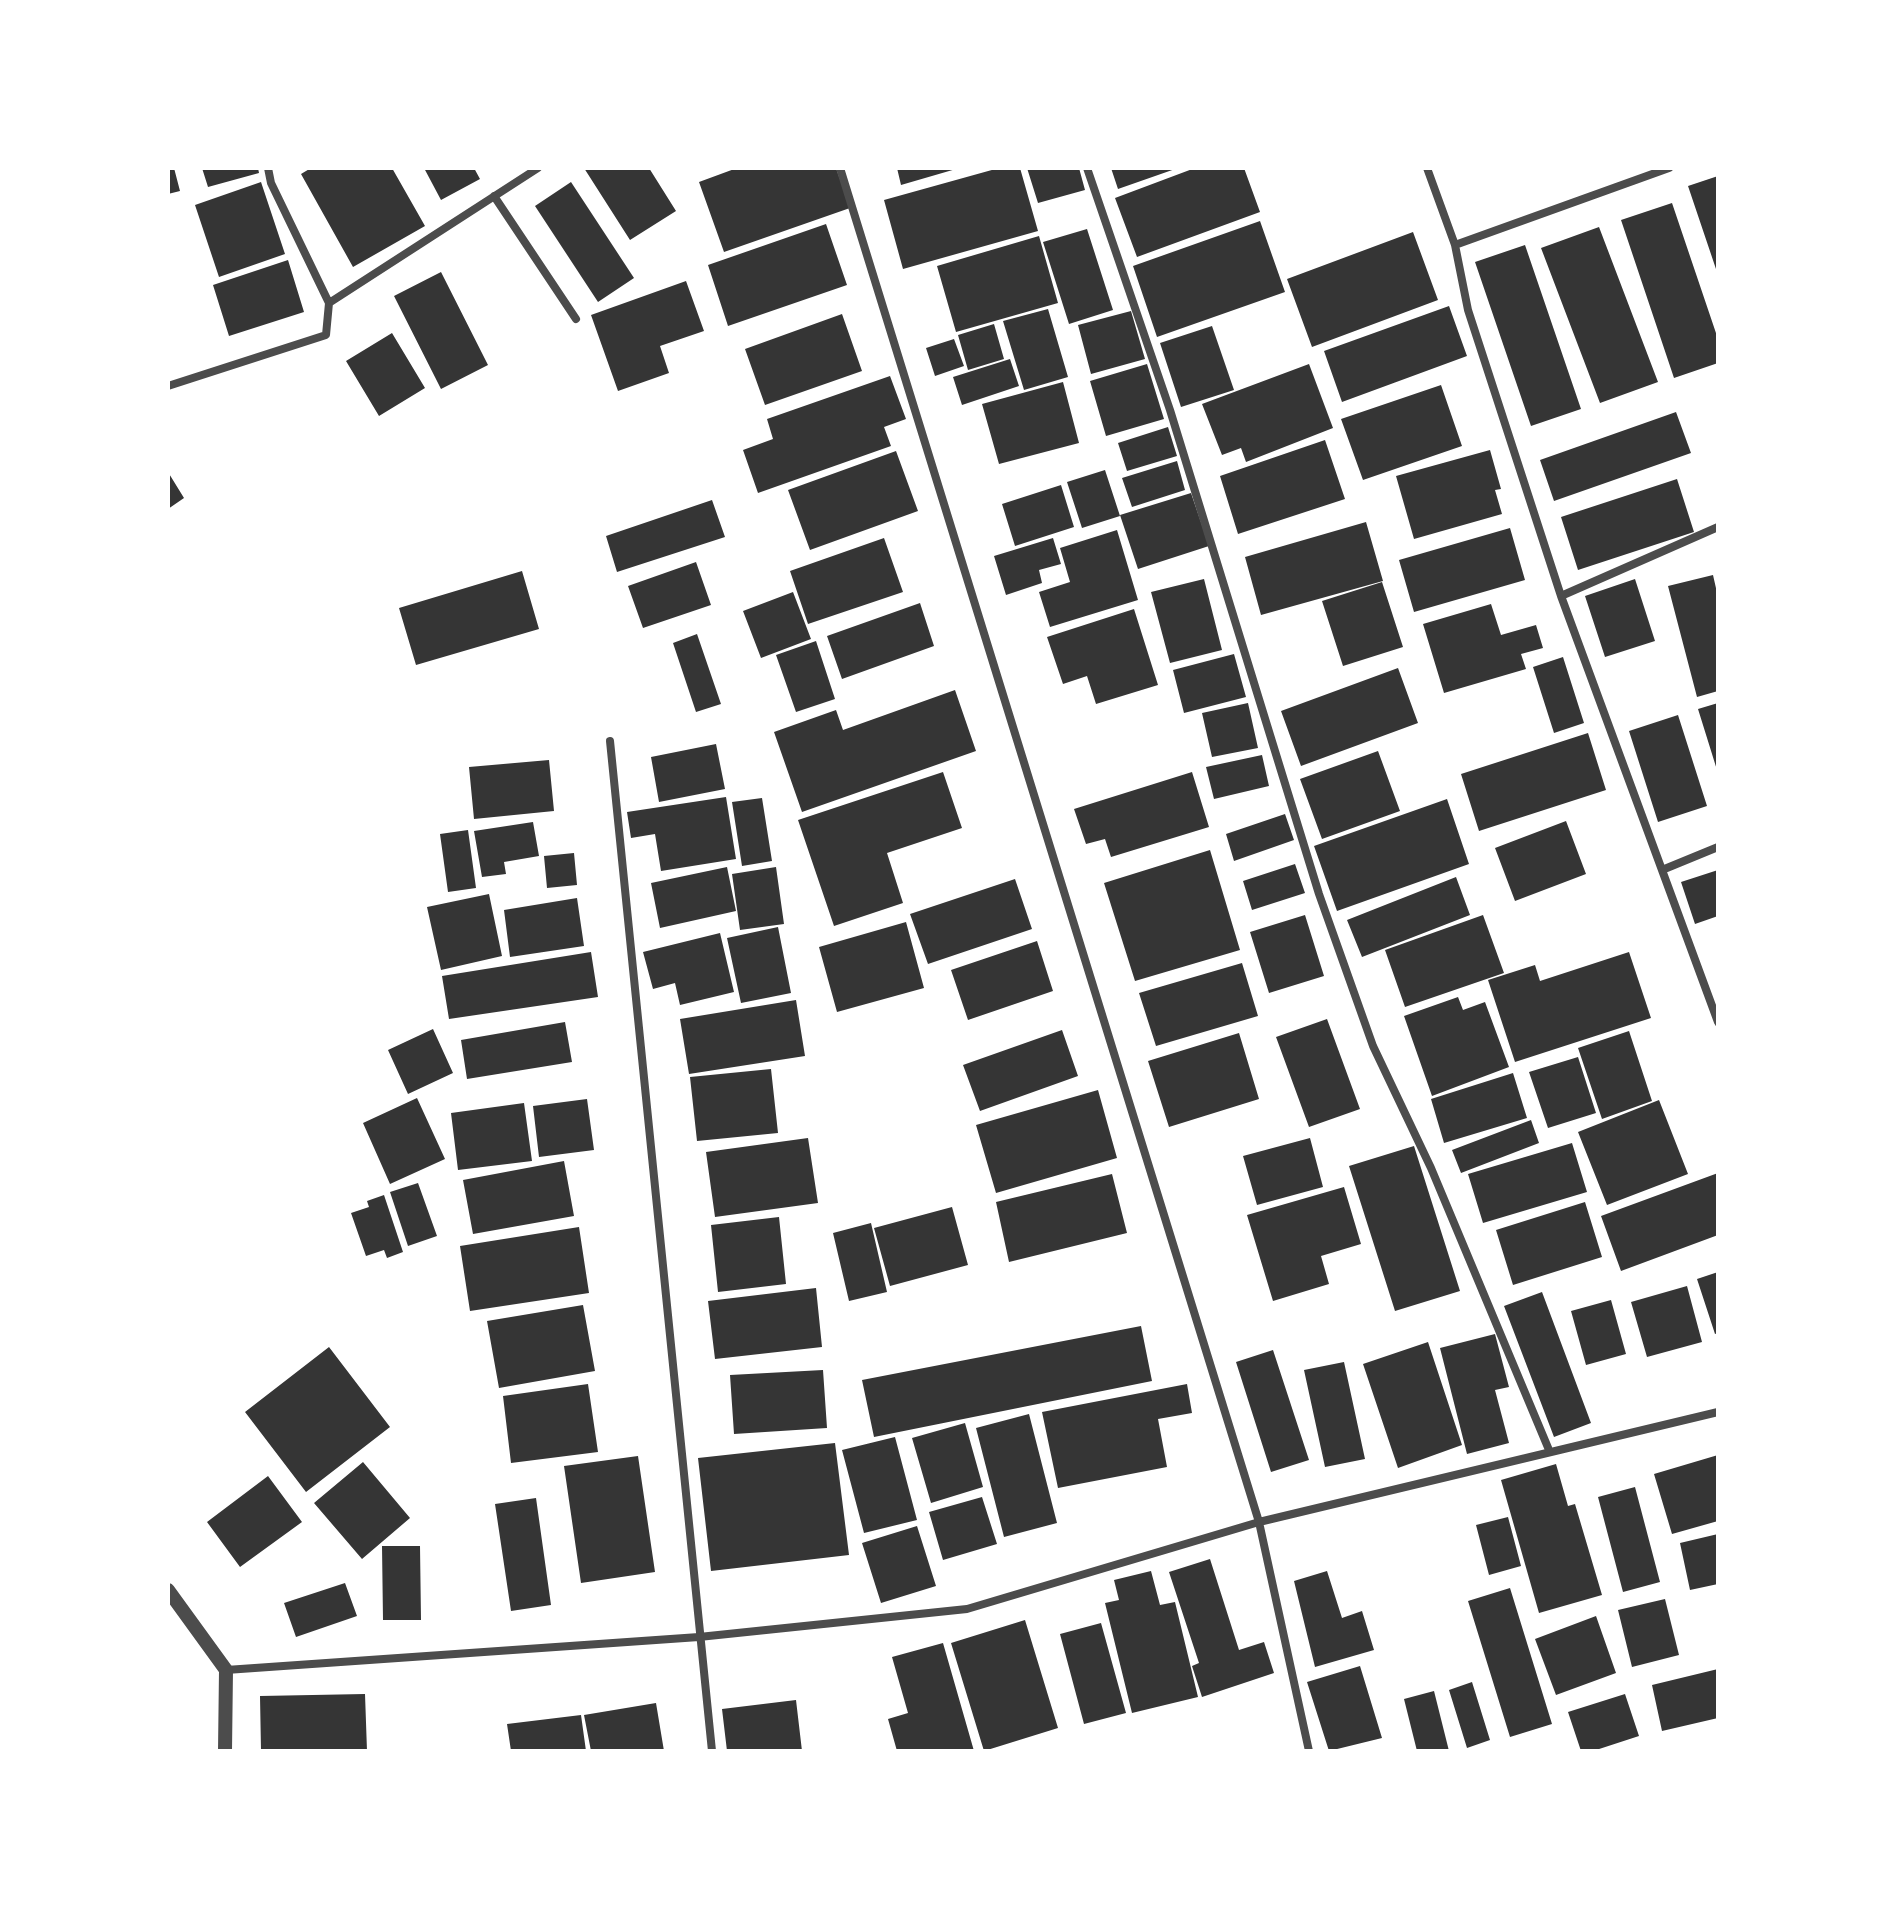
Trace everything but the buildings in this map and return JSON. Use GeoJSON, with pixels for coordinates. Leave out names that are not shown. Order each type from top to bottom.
{"type":"FeatureCollection","features":[{"type":"Feature","properties":{"kind":"street"},"geometry":{"type":"LineString","coordinates":[[168,386],[326,335],[329,303],[271,183],[268,168]]}},
{"type":"Feature","properties":{"kind":"street"},"geometry":{"type":"LineString","coordinates":[[329,303],[538,168]]}},
{"type":"Feature","properties":{"kind":"street"},"geometry":{"type":"LineString","coordinates":[[840,168],[1259,1522],[1309,1751]]}},
{"type":"Feature","properties":{"kind":"street"},"geometry":{"type":"LineString","coordinates":[[1087,168],[1170,410],[1319,894],[1373,1046],[1431,1168],[1549,1450]]}},
{"type":"Feature","properties":{"kind":"street"},"geometry":{"type":"LineString","coordinates":[[1427,168],[1455,245],[1468,310],[1561,596],[1718,1022]]}},
{"type":"Feature","properties":{"kind":"street"},"geometry":{"type":"LineString","coordinates":[[1455,245],[1669,168]]}},
{"type":"Feature","properties":{"kind":"street"},"geometry":{"type":"LineString","coordinates":[[494,196],[576,319]]}},
{"type":"Feature","properties":{"kind":"street"},"geometry":{"type":"LineString","coordinates":[[1561,596],[1718,527]]}},
{"type":"Feature","properties":{"kind":"street"},"geometry":{"type":"LineString","coordinates":[[610,741],[712,1751]]}},
{"type":"Feature","properties":{"kind":"street"},"geometry":{"type":"LineString","coordinates":[[1662,870],[1718,847]]}},
{"type":"Feature","properties":{"kind":"street"},"geometry":{"type":"LineString","coordinates":[[226,1670],[699,1637],[967,1609],[1259,1522],[1549,1450],[1718,1412]]}},
{"type":"Feature","properties":{"kind":"street"},"geometry":{"type":"LineString","coordinates":[[168,1590],[226,1670],[225,1751]]}}]}
